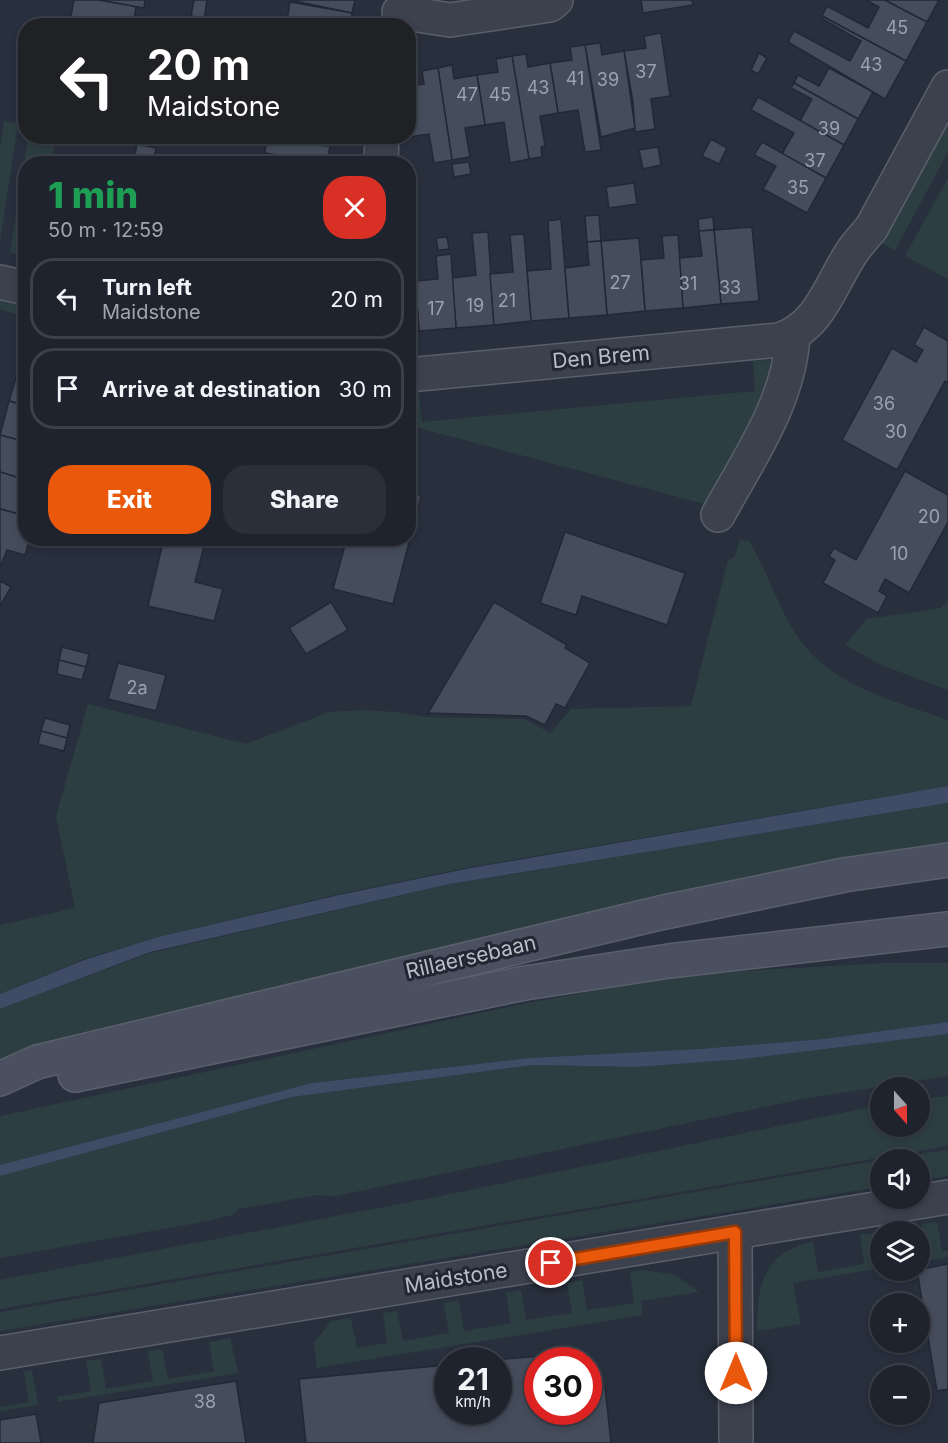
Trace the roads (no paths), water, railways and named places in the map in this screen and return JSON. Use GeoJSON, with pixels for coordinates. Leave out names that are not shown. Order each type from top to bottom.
{"type":"FeatureCollection","features":[{"type":"Feature","properties":{"kind":"street"},"geometry":{"type":"LineString","coordinates":[[399,13],[450,20],[550,5],[556,0]]}},
{"type":"Feature","properties":{"kind":"street"},"geometry":{"type":"LineString","coordinates":[[718,515],[782,398],[792,359],[793,336],[819,312],[855,248],[872,227],[948,87]]}},
{"type":"Feature","properties":{"kind":"street"},"geometry":{"type":"LineString","coordinates":[[0,282],[18,286]]}},
{"type":"Feature","properties":{"kind":"street","name":"Den Brem"},"geometry":{"type":"LineString","coordinates":[[416,374],[779,340],[793,336]]}},
{"type":"Feature","properties":{"kind":"street","name":"Rillaersebaan"},"geometry":{"type":"LineString","coordinates":[[0,1079],[37,1062],[660,913],[844,875],[948,860]]}},
{"type":"Feature","properties":{"kind":"street","name":"Rillaersebaan"},"geometry":{"type":"LineString","coordinates":[[0,1084],[41,1082],[525,983],[669,961],[948,929]]}},
{"type":"Feature","properties":{"kind":"street","name":"Maidstone"},"geometry":{"type":"LineString","coordinates":[[0,1353],[948,1197]]}},
{"type":"Feature","properties":{"kind":"street"},"geometry":{"type":"LineString","coordinates":[[735,1232],[736,1443]]}},
{"type":"Feature","properties":{"kind":"water"},"geometry":{"type":"Polygon","coordinates":[[[948,786],[948,803],[450,884],[150,952],[0,1009],[0,994],[84,960],[158,937],[339,895],[471,868],[948,786]]]}},
{"type":"Feature","properties":{"kind":"water"},"geometry":{"type":"Polygon","coordinates":[[[948,1022],[948,1034],[744,1059],[638,1067],[533,1065],[292,1097],[0,1176],[0,1165],[312,1083],[529,1058],[699,1049],[823,1039],[948,1022]]]}}]}
